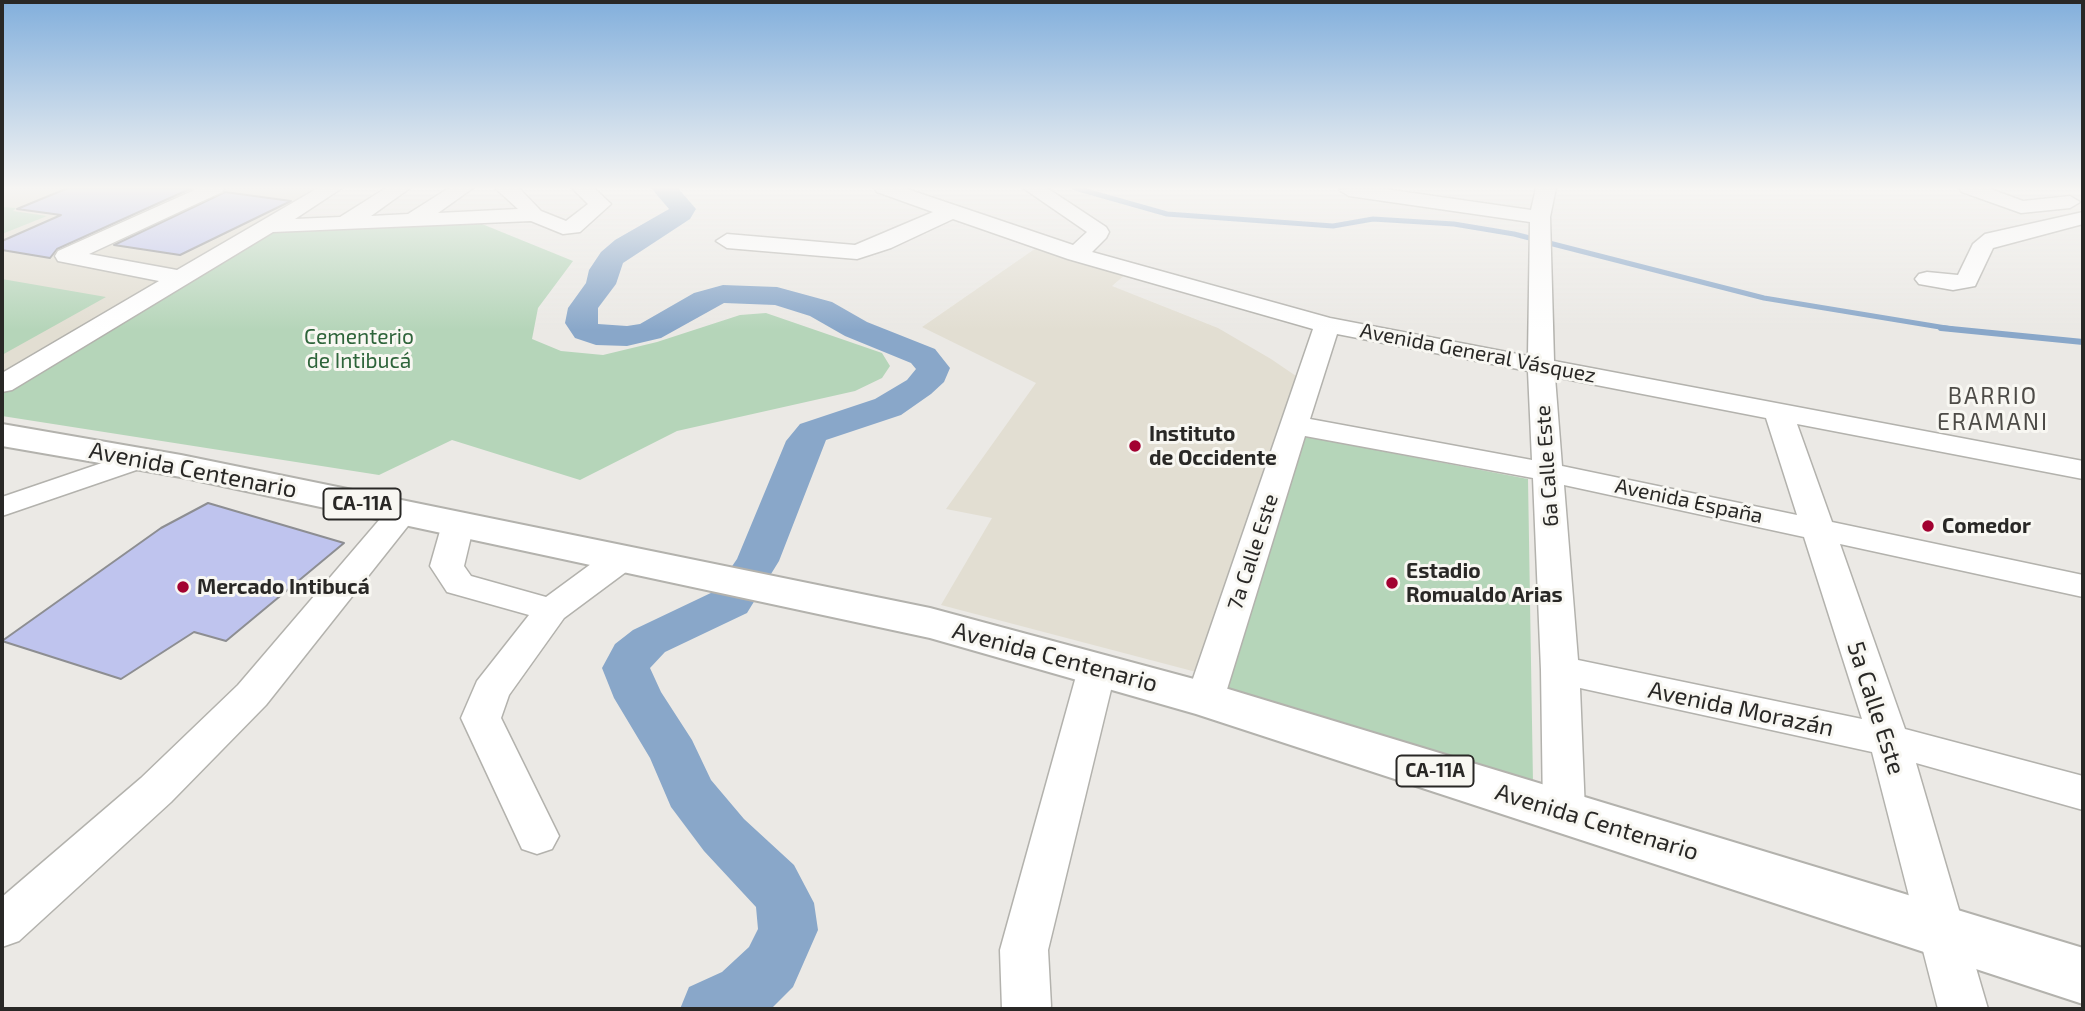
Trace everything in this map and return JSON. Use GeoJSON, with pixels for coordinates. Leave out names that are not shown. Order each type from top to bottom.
{"type":"FeatureCollection","features":[{"type":"Feature","properties":{"kind":"main road","name":"Avenida Centenario"},"geometry":{"type":"LineString","coordinates":[[2,435],[140,459],[930,622],[1205,699],[2083,976]]}},
{"type":"Feature","properties":{"kind":"street"},"geometry":{"type":"LineString","coordinates":[[112,235],[66,256],[181,278]]}},
{"type":"Feature","properties":{"kind":"street"},"geometry":{"type":"LineString","coordinates":[[2,384],[253,235]]}},
{"type":"Feature","properties":{"kind":"street"},"geometry":{"type":"LineString","coordinates":[[727,241],[857,252],[900,235]]}},
{"type":"Feature","properties":{"kind":"street","name":"Avenida General Vásquez"},"geometry":{"type":"LineString","coordinates":[[1020,235],[1076,254],[1327,325],[2083,470]]}},
{"type":"Feature","properties":{"kind":"street"},"geometry":{"type":"LineString","coordinates":[[1076,254],[1096,235]]}},
{"type":"Feature","properties":{"kind":"street","name":"6a Calle Este"},"geometry":{"type":"LineString","coordinates":[[1540,235],[1541,364],[1560,670],[1564,812]]}},
{"type":"Feature","properties":{"kind":"street"},"geometry":{"type":"LineString","coordinates":[[1927,279],[1953,283],[1967,281],[1984,244],[2004,235]]}},
{"type":"Feature","properties":{"kind":"street","name":"7a Calle Este"},"geometry":{"type":"LineString","coordinates":[[1205,699],[1327,325]]}},
{"type":"Feature","properties":{"kind":"street","name":"5a Calle Este"},"geometry":{"type":"LineString","coordinates":[[1778,410],[1889,740],[1963,1009]]}},
{"type":"Feature","properties":{"kind":"street","name":"Avenida España"},"geometry":{"type":"LineString","coordinates":[[1294,425],[1548,472],[2083,586]]}},
{"type":"Feature","properties":{"kind":"street"},"geometry":{"type":"LineString","coordinates":[[2,507],[140,459]]}},
{"type":"Feature","properties":{"kind":"street"},"geometry":{"type":"LineString","coordinates":[[2,926],[156,790],[252,695],[403,512]]}},
{"type":"Feature","properties":{"kind":"street"},"geometry":{"type":"LineString","coordinates":[[458,524],[447,566],[459,584],[552,610]]}},
{"type":"Feature","properties":{"kind":"street"},"geometry":{"type":"LineString","coordinates":[[537,836],[481,718],[491,691],[552,610],[622,558]]}},
{"type":"Feature","properties":{"kind":"street"},"geometry":{"type":"LineString","coordinates":[[1028,1008],[1024,950],[1097,669]]}},
{"type":"Feature","properties":{"kind":"street","name":"Avenida Morazán"},"geometry":{"type":"LineString","coordinates":[[1560,670],[1889,740],[2083,793]]}},
{"type":"Feature","properties":{"kind":"shaded area"},"geometry":{"type":"Polygon","coordinates":[[[2,235],[242,235],[2,376],[2,235]]]}},
{"type":"Feature","properties":{"kind":"shaded area","name":"Instituto de Occidente"},"geometry":{"type":"Polygon","coordinates":[[[1039,246],[1126,274],[1112,286],[1218,328],[1271,359],[1296,376],[1301,383],[1200,673],[941,605],[992,518],[946,509],[1036,383],[922,327],[1039,246]]]}},
{"type":"Feature","properties":{"kind":"green space","name":"Cementerio de Intibucá"},"geometry":{"type":"Polygon","coordinates":[[[261,235],[509,235],[573,261],[538,308],[532,339],[561,351],[603,355],[657,342],[740,315],[766,313],[882,353],[890,366],[882,378],[855,391],[677,431],[580,480],[452,440],[379,475],[2,416],[2,388],[261,235]]]}},
{"type":"Feature","properties":{"kind":"green space"},"geometry":{"type":"Polygon","coordinates":[[[2,279],[106,297],[2,355],[2,279]]]}},
{"type":"Feature","properties":{"kind":"green space","name":"Estadio Romualdo Arias"},"geometry":{"type":"Polygon","coordinates":[[[1303,436],[1528,479],[1533,783],[1221,688],[1303,436]]]}},
{"type":"Feature","properties":{"kind":"building"},"geometry":{"type":"Polygon","coordinates":[[[15,235],[88,235],[57,249],[50,258],[2,250],[2,241],[15,235]]]}},
{"type":"Feature","properties":{"kind":"building"},"geometry":{"type":"Polygon","coordinates":[[[135,235],[221,235],[180,255],[114,245],[135,235]]]}},
{"type":"Feature","properties":{"kind":"building","name":"Mercado Intibucá"},"geometry":{"type":"Polygon","coordinates":[[[208,503],[344,543],[226,641],[194,632],[121,679],[2,641],[161,528],[208,503]]]}},
{"type":"Feature","properties":{"kind":"waterway"},"geometry":{"type":"LineString","coordinates":[[643,235],[611,258],[604,270],[601,284],[583,308],[581,323],[586,331],[596,335],[627,336],[650,331],[705,299],[723,294],[777,296],[821,309],[856,329],[923,356],[933,368],[932,375],[919,387],[888,407],[813,432],[805,441],[758,561],[731,602],[649,641],[632,656],[626,668],[639,698],[674,754],[690,792],[724,835],[773,883],[785,903],[788,930],[771,967],[744,993],[712,1009]]}},
{"type":"Feature","properties":{"kind":"waterway"},"geometry":{"type":"LineString","coordinates":[[1519,235],[1764,298],[1952,329]]}},
{"type":"Feature","properties":{"kind":"waterway"},"geometry":{"type":"LineString","coordinates":[[1941,328],[2083,342]]}},
{"type":"Feature","properties":{"kind":"place","name":"Instituto de Occidente"},"geometry":{"type":"Point","coordinates":[1135,446]}},
{"type":"Feature","properties":{"kind":"place","name":"Comedor"},"geometry":{"type":"Point","coordinates":[1928,526]}},
{"type":"Feature","properties":{"kind":"place","name":"Estadio Romualdo Arias"},"geometry":{"type":"Point","coordinates":[1392,583]}},
{"type":"Feature","properties":{"kind":"place","name":"Mercado Intibucá"},"geometry":{"type":"Point","coordinates":[183,587]}},
{"type":"Feature","properties":{"kind":"district","name":"BARRIO ERAMANI"},"geometry":{"type":"Point","coordinates":[1993,409]}}]}
